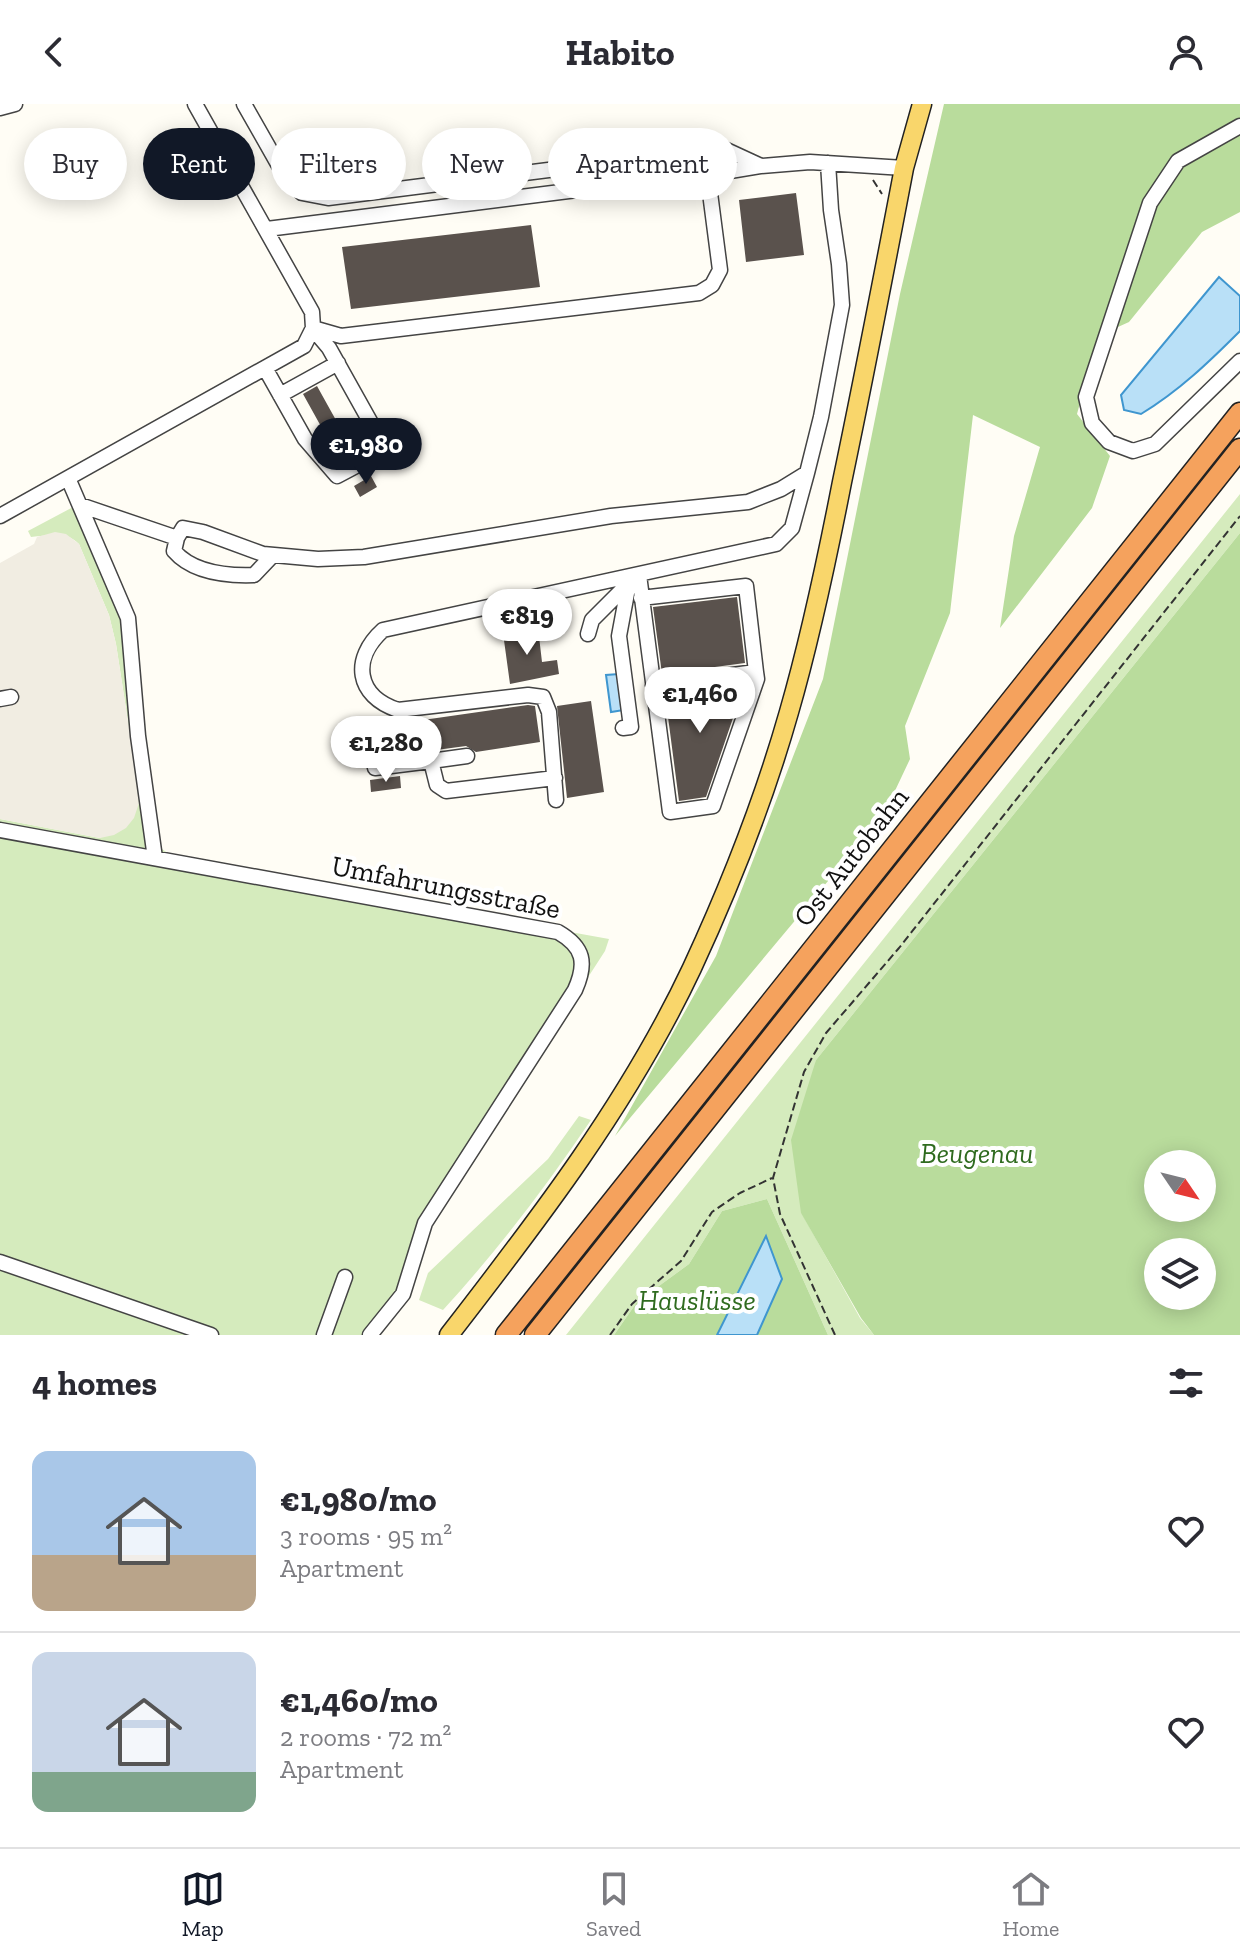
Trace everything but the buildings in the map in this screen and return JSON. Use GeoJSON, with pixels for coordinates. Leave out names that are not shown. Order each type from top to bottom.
{"type":"FeatureCollection","features":[{"type":"Feature","properties":{"kind":"highway","name":"Ost Autobahn"},"geometry":{"type":"LineString","coordinates":[[506,1335],[1240,413]]}},
{"type":"Feature","properties":{"kind":"highway","name":"Ost Autobahn"},"geometry":{"type":"LineString","coordinates":[[535,1335],[1240,449]]}},
{"type":"Feature","properties":{"kind":"main road"},"geometry":{"type":"LineString","coordinates":[[449,1335],[515,1249],[610,1114],[644,1059],[690,971],[728,884],[771,770],[811,627],[904,168],[922,104]]}},
{"type":"Feature","properties":{"kind":"street"},"geometry":{"type":"LineString","coordinates":[[0,108],[15,104]]}},
{"type":"Feature","properties":{"kind":"street"},"geometry":{"type":"LineString","coordinates":[[0,516],[304,346],[313,328],[312,312],[195,104]]}},
{"type":"Feature","properties":{"kind":"street"},"geometry":{"type":"LineString","coordinates":[[244,104],[286,178],[302,193],[328,198],[722,148],[761,166]]}},
{"type":"Feature","properties":{"kind":"street"},"geometry":{"type":"LineString","coordinates":[[1240,126],[1178,161],[1150,203],[1086,397],[1092,423],[1109,442],[1133,451],[1155,444],[1240,361]]}},
{"type":"Feature","properties":{"kind":"street"},"geometry":{"type":"LineString","coordinates":[[737,170],[810,162],[904,168]]}},
{"type":"Feature","properties":{"kind":"street"},"geometry":{"type":"LineString","coordinates":[[556,800],[549,712],[543,697],[528,695],[398,710],[381,704],[363,681],[363,661],[370,642],[383,630],[632,578],[776,544],[792,528],[821,417],[842,305],[828,163]]}},
{"type":"Feature","properties":{"kind":"street"},"geometry":{"type":"LineString","coordinates":[[267,229],[548,194]]}},
{"type":"Feature","properties":{"kind":"street"},"geometry":{"type":"LineString","coordinates":[[313,328],[341,336],[699,293],[712,285],[720,270],[711,200]]}},
{"type":"Feature","properties":{"kind":"street"},"geometry":{"type":"LineString","coordinates":[[265,368],[305,439],[337,476],[386,450],[338,363],[313,328]]}},
{"type":"Feature","properties":{"kind":"street"},"geometry":{"type":"LineString","coordinates":[[280,395],[338,363]]}},
{"type":"Feature","properties":{"kind":"street"},"geometry":{"type":"LineString","coordinates":[[273,555],[254,575],[230,576],[183,561],[174,551],[183,528],[263,554],[318,559],[388,555],[611,516],[748,502],[781,489],[807,473]]}},
{"type":"Feature","properties":{"kind":"street"},"geometry":{"type":"LineString","coordinates":[[68,478],[128,618],[138,736],[155,858]]}},
{"type":"Feature","properties":{"kind":"street"},"geometry":{"type":"LineString","coordinates":[[80,505],[177,538]]}},
{"type":"Feature","properties":{"kind":"street"},"geometry":{"type":"LineString","coordinates":[[632,578],[641,598],[670,812],[713,806],[757,679],[746,586],[641,598]]}},
{"type":"Feature","properties":{"kind":"street"},"geometry":{"type":"LineString","coordinates":[[588,634],[592,620],[632,578]]}},
{"type":"Feature","properties":{"kind":"street"},"geometry":{"type":"LineString","coordinates":[[623,728],[631,727],[619,636],[632,578]]}},
{"type":"Feature","properties":{"kind":"street"},"geometry":{"type":"LineString","coordinates":[[653,685],[756,672]]}},
{"type":"Feature","properties":{"kind":"street"},"geometry":{"type":"LineString","coordinates":[[375,768],[467,756]]}},
{"type":"Feature","properties":{"kind":"street"},"geometry":{"type":"LineString","coordinates":[[431,761],[437,785],[446,791],[555,778]]}},
{"type":"Feature","properties":{"kind":"street","name":"Umfahrungsstraße"},"geometry":{"type":"LineString","coordinates":[[0,830],[558,932],[572,940],[582,957],[583,974],[575,990],[425,1223],[403,1294],[370,1335]]}},
{"type":"Feature","properties":{"kind":"street"},"geometry":{"type":"LineString","coordinates":[[0,1262],[211,1335]]}},
{"type":"Feature","properties":{"kind":"street"},"geometry":{"type":"LineString","coordinates":[[324,1335],[345,1277]]}},
{"type":"Feature","properties":{"kind":"path"},"geometry":{"type":"LineString","coordinates":[[835,1335],[780,1214],[773,1178],[804,1072],[826,1033],[909,936],[1240,516]]}},
{"type":"Feature","properties":{"kind":"path"},"geometry":{"type":"LineString","coordinates":[[610,1335],[632,1304],[681,1261],[712,1212],[740,1193],[773,1178]]}},
{"type":"Feature","properties":{"kind":"green space"},"geometry":{"type":"Polygon","coordinates":[[[944,104],[1240,104],[1240,212],[1202,232],[1129,322],[1098,336],[1077,414],[1110,456],[1092,508],[1000,628],[1014,536],[1040,447],[973,415],[950,613],[905,726],[910,759],[884,814],[615,1136],[716,956],[823,679],[900,294],[944,104]]]}},
{"type":"Feature","properties":{"kind":"green space"},"geometry":{"type":"Polygon","coordinates":[[[1240,494],[1240,533],[816,1060],[801,1212],[860,1318],[874,1335],[828,1335],[767,1199],[722,1211],[689,1264],[637,1302],[614,1335],[566,1335],[1240,494]]]}},
{"type":"Feature","properties":{"kind":"green space"},"geometry":{"type":"Polygon","coordinates":[[[75,506],[116,598],[125,632],[144,803],[162,849],[179,861],[609,939],[605,951],[428,1225],[406,1298],[374,1335],[0,1335],[0,819],[100,838],[135,767],[109,615],[79,544],[62,535],[31,537],[28,531],[75,506]]]}},
{"type":"Feature","properties":{"kind":"green space","name":"Beugenau"},"geometry":{"type":"Polygon","coordinates":[[[1240,533],[1240,1335],[874,1335],[861,1318],[801,1213],[791,1140],[816,1060],[1240,533]]]}},
{"type":"Feature","properties":{"kind":"green space"},"geometry":{"type":"Polygon","coordinates":[[[579,1116],[591,1120],[520,1218],[463,1288],[443,1310],[419,1300],[428,1273],[548,1159],[579,1116]]]}},
{"type":"Feature","properties":{"kind":"green space","name":"Hauslüsse"},"geometry":{"type":"Polygon","coordinates":[[[767,1199],[828,1335],[757,1335],[782,1279],[766,1237],[717,1335],[614,1335],[637,1302],[689,1264],[722,1211],[767,1199]]]}},
{"type":"Feature","properties":{"kind":"shaded area"},"geometry":{"type":"Polygon","coordinates":[[[55,532],[66,534],[79,544],[109,615],[135,767],[139,803],[134,818],[126,828],[100,838],[0,819],[0,563],[34,544],[37,537],[55,532]]]}},
{"type":"Feature","properties":{"kind":"water"},"geometry":{"type":"Polygon","coordinates":[[[1219,277],[1240,296],[1240,331],[1193,376],[1155,405],[1141,414],[1124,410],[1121,395],[1219,277]]]}},
{"type":"Feature","properties":{"kind":"water"},"geometry":{"type":"Polygon","coordinates":[[[619,674],[624,710],[611,712],[606,675],[619,674]]]}},
{"type":"Feature","properties":{"kind":"water"},"geometry":{"type":"Polygon","coordinates":[[[766,1236],[782,1279],[757,1335],[717,1335],[766,1236]]]}}]}
